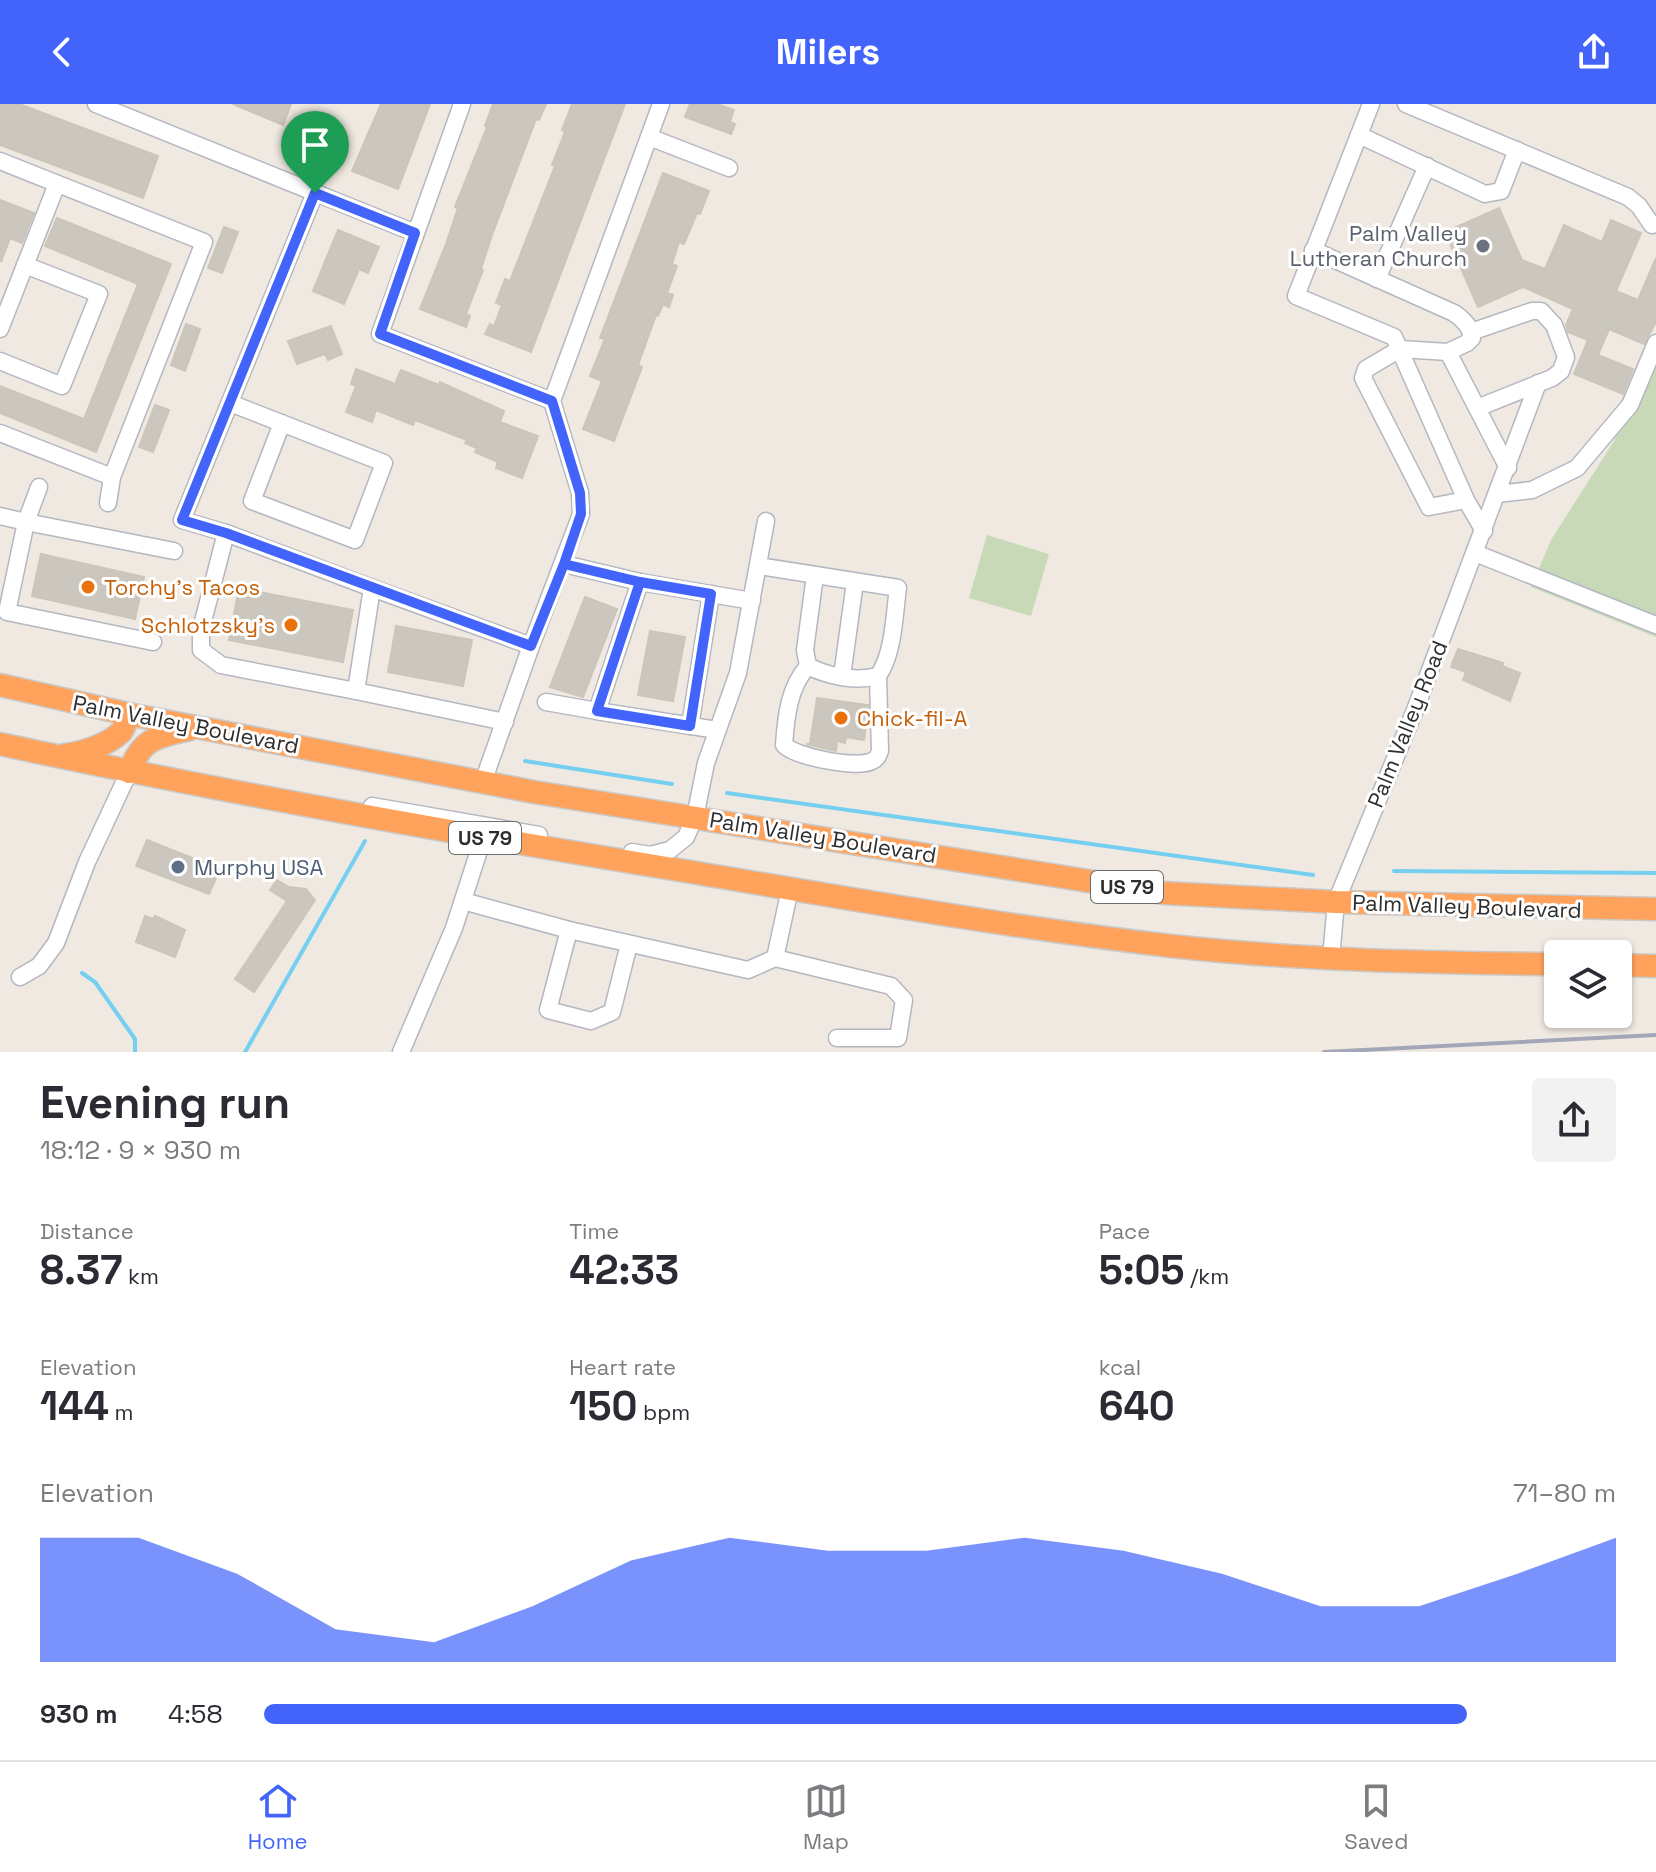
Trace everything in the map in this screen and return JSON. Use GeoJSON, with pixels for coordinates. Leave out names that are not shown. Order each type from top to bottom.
{"type":"FeatureCollection","features":[{"type":"Feature","properties":{"kind":"highway","name":"Palm Valley Boulevard"},"geometry":{"type":"LineString","coordinates":[[0,685],[128,714],[483,782],[1163,893],[1336,902],[1656,909]]}},
{"type":"Feature","properties":{"kind":"highway"},"geometry":{"type":"LineString","coordinates":[[56,756],[76,754],[109,741],[123,731],[128,714]]}},
{"type":"Feature","properties":{"kind":"highway"},"geometry":{"type":"LineString","coordinates":[[129,772],[137,752],[147,742],[199,727]]}},
{"type":"Feature","properties":{"kind":"highway","name":"US 79"},"geometry":{"type":"LineString","coordinates":[[0,744],[129,772],[483,838],[917,910],[1173,946],[1331,958],[1544,964]]}},
{"type":"Feature","properties":{"kind":"highway"},"geometry":{"type":"LineString","coordinates":[[1632,965],[1656,966]]}},
{"type":"Feature","properties":{"kind":"street"},"geometry":{"type":"LineString","coordinates":[[96,104],[415,233]]}},
{"type":"Feature","properties":{"kind":"street"},"geometry":{"type":"LineString","coordinates":[[462,104],[380,334],[552,401]]}},
{"type":"Feature","properties":{"kind":"street"},"geometry":{"type":"LineString","coordinates":[[483,782],[581,514],[580,493],[552,401],[661,104]]}},
{"type":"Feature","properties":{"kind":"street"},"geometry":{"type":"LineString","coordinates":[[1371,104],[1296,296],[1394,337],[1466,500],[1484,531]]}},
{"type":"Feature","properties":{"kind":"street"},"geometry":{"type":"LineString","coordinates":[[1406,104],[1628,197],[1647,215],[1652,225]]}},
{"type":"Feature","properties":{"kind":"street"},"geometry":{"type":"LineString","coordinates":[[1359,135],[1485,194],[1501,191],[1517,150]]}},
{"type":"Feature","properties":{"kind":"street"},"geometry":{"type":"LineString","coordinates":[[649,137],[729,168]]}},
{"type":"Feature","properties":{"kind":"street"},"geometry":{"type":"LineString","coordinates":[[0,161],[204,242],[112,477],[108,503]]}},
{"type":"Feature","properties":{"kind":"street"},"geometry":{"type":"LineString","coordinates":[[1377,279],[1427,166]]}},
{"type":"Feature","properties":{"kind":"street"},"geometry":{"type":"LineString","coordinates":[[0,329],[57,184]]}},
{"type":"Feature","properties":{"kind":"street"},"geometry":{"type":"LineString","coordinates":[[315,193],[182,520],[226,533],[531,646]]}},
{"type":"Feature","properties":{"kind":"street"},"geometry":{"type":"LineString","coordinates":[[1313,250],[1454,313],[1471,332],[1472,338],[1467,343],[1448,352],[1400,349],[1366,369],[1363,378],[1429,507],[1466,500]]}},
{"type":"Feature","properties":{"kind":"street"},"geometry":{"type":"LineString","coordinates":[[0,361],[62,386],[99,294],[25,265]]}},
{"type":"Feature","properties":{"kind":"street"},"geometry":{"type":"LineString","coordinates":[[1471,332],[1532,311],[1541,311],[1547,315],[1565,350],[1566,363],[1552,378],[1477,408]]}},
{"type":"Feature","properties":{"kind":"street"},"geometry":{"type":"LineString","coordinates":[[1497,494],[1532,490],[1577,468],[1630,405],[1656,343]]}},
{"type":"Feature","properties":{"kind":"street"},"geometry":{"type":"LineString","coordinates":[[1448,352],[1508,468]]}},
{"type":"Feature","properties":{"kind":"street","name":"Palm Valley Road"},"geometry":{"type":"LineString","coordinates":[[1331,958],[1336,902],[1484,531],[1538,383]]}},
{"type":"Feature","properties":{"kind":"street"},"geometry":{"type":"LineString","coordinates":[[230,403],[282,423],[384,463],[355,540],[252,501],[282,423]]}},
{"type":"Feature","properties":{"kind":"street"},"geometry":{"type":"LineString","coordinates":[[0,433],[112,477]]}},
{"type":"Feature","properties":{"kind":"street"},"geometry":{"type":"LineString","coordinates":[[39,487],[26,522],[3,611],[153,642]]}},
{"type":"Feature","properties":{"kind":"street"},"geometry":{"type":"LineString","coordinates":[[0,516],[174,551]]}},
{"type":"Feature","properties":{"kind":"street"},"geometry":{"type":"LineString","coordinates":[[319,808],[357,803],[650,855],[670,850],[686,837],[695,817],[706,763],[738,673],[766,521]]}},
{"type":"Feature","properties":{"kind":"street"},"geometry":{"type":"LineString","coordinates":[[226,533],[201,629],[201,650],[221,665],[505,722]]}},
{"type":"Feature","properties":{"kind":"street"},"geometry":{"type":"LineString","coordinates":[[1475,553],[1656,625]]}},
{"type":"Feature","properties":{"kind":"street"},"geometry":{"type":"LineString","coordinates":[[564,564],[640,582],[752,601]]}},
{"type":"Feature","properties":{"kind":"street"},"geometry":{"type":"LineString","coordinates":[[759,566],[898,588],[888,650],[878,676],[880,751],[876,759],[870,763],[849,763],[804,757],[784,745],[791,694],[796,680],[808,666]]}},
{"type":"Feature","properties":{"kind":"street"},"geometry":{"type":"LineString","coordinates":[[808,666],[805,650],[815,575]]}},
{"type":"Feature","properties":{"kind":"street"},"geometry":{"type":"LineString","coordinates":[[597,711],[640,582]]}},
{"type":"Feature","properties":{"kind":"street"},"geometry":{"type":"LineString","coordinates":[[842,676],[855,582]]}},
{"type":"Feature","properties":{"kind":"street"},"geometry":{"type":"LineString","coordinates":[[356,691],[372,588]]}},
{"type":"Feature","properties":{"kind":"street"},"geometry":{"type":"LineString","coordinates":[[690,726],[711,594]]}},
{"type":"Feature","properties":{"kind":"street"},"geometry":{"type":"LineString","coordinates":[[808,666],[819,672],[842,676],[863,679],[878,676]]}},
{"type":"Feature","properties":{"kind":"street"},"geometry":{"type":"LineString","coordinates":[[546,702],[717,730]]}},
{"type":"Feature","properties":{"kind":"street"},"geometry":{"type":"LineString","coordinates":[[20,977],[39,966],[56,943],[87,862],[129,772]]}},
{"type":"Feature","properties":{"kind":"street"},"geometry":{"type":"LineString","coordinates":[[401,1052],[454,928],[483,838]]}},
{"type":"Feature","properties":{"kind":"street"},"geometry":{"type":"LineString","coordinates":[[775,958],[790,889]]}},
{"type":"Feature","properties":{"kind":"street"},"geometry":{"type":"LineString","coordinates":[[463,901],[569,930],[748,970],[775,958],[891,986],[904,1000],[898,1038],[837,1038]]}},
{"type":"Feature","properties":{"kind":"street"},"geometry":{"type":"LineString","coordinates":[[569,930],[548,1010],[591,1021],[612,1012],[629,944]]}},
{"type":"Feature","properties":{"kind":"green space"},"geometry":{"type":"Polygon","coordinates":[[[1656,336],[1656,637],[1531,587],[1551,540],[1614,441],[1656,336]]]}},
{"type":"Feature","properties":{"kind":"green space"},"geometry":{"type":"Polygon","coordinates":[[[987,535],[1049,554],[1031,616],[969,598],[987,535]]]}},
{"type":"Feature","properties":{"kind":"building"},"geometry":{"type":"Polygon","coordinates":[[[0,104],[19,104],[158,156],[143,198],[0,145],[0,104]]]}},
{"type":"Feature","properties":{"kind":"building"},"geometry":{"type":"Polygon","coordinates":[[[233,104],[291,104],[283,125],[233,104]]]}},
{"type":"Feature","properties":{"kind":"building"},"geometry":{"type":"Polygon","coordinates":[[[381,104],[430,104],[398,189],[352,171],[381,104]]]}},
{"type":"Feature","properties":{"kind":"building"},"geometry":{"type":"Polygon","coordinates":[[[493,104],[546,104],[539,120],[536,119],[492,235],[466,314],[470,316],[466,327],[420,309],[446,244],[458,208],[455,207],[493,104]]]}},
{"type":"Feature","properties":{"kind":"building"},"geometry":{"type":"Polygon","coordinates":[[[572,104],[625,104],[531,352],[485,334],[490,324],[494,326],[502,305],[496,303],[505,279],[510,281],[555,166],[552,165],[572,104]]]}},
{"type":"Feature","properties":{"kind":"building"},"geometry":{"type":"Polygon","coordinates":[[[690,104],[717,104],[734,110],[730,122],[735,124],[731,134],[685,117],[690,104]]]}},
{"type":"Feature","properties":{"kind":"building"},"geometry":{"type":"Polygon","coordinates":[[[663,173],[709,191],[684,244],[679,242],[672,264],[677,266],[667,293],[673,295],[669,307],[663,304],[656,315],[638,365],[642,367],[614,441],[583,429],[602,381],[590,376],[605,339],[600,338],[663,173]]]}},
{"type":"Feature","properties":{"kind":"building"},"geometry":{"type":"Polygon","coordinates":[[[0,200],[34,213],[22,243],[10,238],[1,262],[0,200]]]}},
{"type":"Feature","properties":{"kind":"building"},"geometry":{"type":"Polygon","coordinates":[[[1499,208],[1522,260],[1545,269],[1564,225],[1602,242],[1611,220],[1641,233],[1616,291],[1638,300],[1656,258],[1656,322],[1644,344],[1609,329],[1598,355],[1633,369],[1623,394],[1574,374],[1588,340],[1568,332],[1566,325],[1573,309],[1523,287],[1478,307],[1445,232],[1499,208]]]}},
{"type":"Feature","properties":{"kind":"building"},"geometry":{"type":"Polygon","coordinates":[[[57,218],[171,264],[96,452],[0,413],[0,386],[84,419],[138,284],[45,246],[57,218]]]}},
{"type":"Feature","properties":{"kind":"building"},"geometry":{"type":"Polygon","coordinates":[[[224,227],[238,232],[222,273],[208,268],[224,227]]]}},
{"type":"Feature","properties":{"kind":"building"},"geometry":{"type":"Polygon","coordinates":[[[338,230],[379,247],[368,273],[359,269],[344,304],[313,291],[338,230]]]}},
{"type":"Feature","properties":{"kind":"building"},"geometry":{"type":"Polygon","coordinates":[[[186,324],[200,329],[185,371],[171,365],[186,324]]]}},
{"type":"Feature","properties":{"kind":"building"},"geometry":{"type":"Polygon","coordinates":[[[331,326],[342,354],[328,360],[325,354],[297,364],[288,341],[331,326]]]}},
{"type":"Feature","properties":{"kind":"building"},"geometry":{"type":"Polygon","coordinates":[[[356,369],[395,384],[401,370],[439,385],[440,382],[504,411],[500,422],[538,436],[522,478],[496,468],[498,462],[475,452],[477,448],[465,443],[467,440],[415,420],[413,425],[376,410],[372,422],[346,412],[356,386],[351,384],[356,369]]]}},
{"type":"Feature","properties":{"kind":"building"},"geometry":{"type":"Polygon","coordinates":[[[155,405],[169,410],[153,452],[139,447],[155,405]]]}},
{"type":"Feature","properties":{"kind":"building","name":"Torchy's Tacos"},"geometry":{"type":"Polygon","coordinates":[[[41,554],[144,577],[135,619],[32,596],[41,554]]]}},
{"type":"Feature","properties":{"kind":"building","name":"Schlotzsky's"},"geometry":{"type":"Polygon","coordinates":[[[239,588],[353,610],[343,662],[229,640],[239,588]]]}},
{"type":"Feature","properties":{"kind":"building"},"geometry":{"type":"Polygon","coordinates":[[[585,597],[617,609],[583,697],[550,687],[585,597]]]}},
{"type":"Feature","properties":{"kind":"building"},"geometry":{"type":"Polygon","coordinates":[[[396,626],[472,640],[463,686],[388,672],[396,626]]]}},
{"type":"Feature","properties":{"kind":"building"},"geometry":{"type":"Polygon","coordinates":[[[650,631],[685,637],[673,701],[638,695],[650,631]]]}},
{"type":"Feature","properties":{"kind":"building"},"geometry":{"type":"Polygon","coordinates":[[[1458,649],[1503,663],[1502,666],[1520,673],[1510,701],[1463,680],[1466,672],[1451,667],[1458,649]]]}},
{"type":"Feature","properties":{"kind":"building","name":"Chick-fil-A"},"geometry":{"type":"Polygon","coordinates":[[[817,698],[868,705],[864,740],[846,737],[845,743],[837,741],[836,751],[806,744],[810,744],[817,698]]]}},
{"type":"Feature","properties":{"kind":"building","name":"Murphy USA"},"geometry":{"type":"Polygon","coordinates":[[[147,840],[220,869],[209,894],[136,866],[147,840]]]}},
{"type":"Feature","properties":{"kind":"building"},"geometry":{"type":"Polygon","coordinates":[[[277,880],[289,887],[306,889],[315,900],[254,992],[235,979],[287,901],[270,890],[277,880]]]}},
{"type":"Feature","properties":{"kind":"building"},"geometry":{"type":"Polygon","coordinates":[[[145,916],[154,919],[155,916],[185,930],[175,957],[136,942],[145,916]]]}},
{"type":"Feature","properties":{"kind":"waterway"},"geometry":{"type":"LineString","coordinates":[[525,761],[672,784]]}},
{"type":"Feature","properties":{"kind":"waterway"},"geometry":{"type":"LineString","coordinates":[[727,793],[1313,875]]}},
{"type":"Feature","properties":{"kind":"waterway"},"geometry":{"type":"LineString","coordinates":[[245,1052],[365,841]]}},
{"type":"Feature","properties":{"kind":"waterway"},"geometry":{"type":"LineString","coordinates":[[1394,871],[1656,873]]}},
{"type":"Feature","properties":{"kind":"waterway"},"geometry":{"type":"LineString","coordinates":[[82,973],[95,982],[135,1039],[135,1052]]}},
{"type":"Feature","properties":{"kind":"railway"},"geometry":{"type":"LineString","coordinates":[[1324,1052],[1656,1035]]}},
{"type":"Feature","properties":{"kind":"place","name":"Palm Valley Lutheran Church"},"geometry":{"type":"Point","coordinates":[1483,246]}},
{"type":"Feature","properties":{"kind":"place","name":"Torchy's Tacos"},"geometry":{"type":"Point","coordinates":[88,587]}},
{"type":"Feature","properties":{"kind":"place","name":"Schlotzsky's"},"geometry":{"type":"Point","coordinates":[291,625]}},
{"type":"Feature","properties":{"kind":"place","name":"Chick-fil-A"},"geometry":{"type":"Point","coordinates":[841,718]}},
{"type":"Feature","properties":{"kind":"place","name":"Murphy USA"},"geometry":{"type":"Point","coordinates":[178,867]}},
{"type":"Feature","properties":{"kind":"route"},"geometry":{"type":"LineString","coordinates":[[315,193],[182,520],[226,533],[531,646],[564,564],[640,582],[597,711],[690,726],[711,594],[640,582],[564,564],[581,514],[580,493],[552,401],[380,334],[415,233],[315,193]]}}]}
